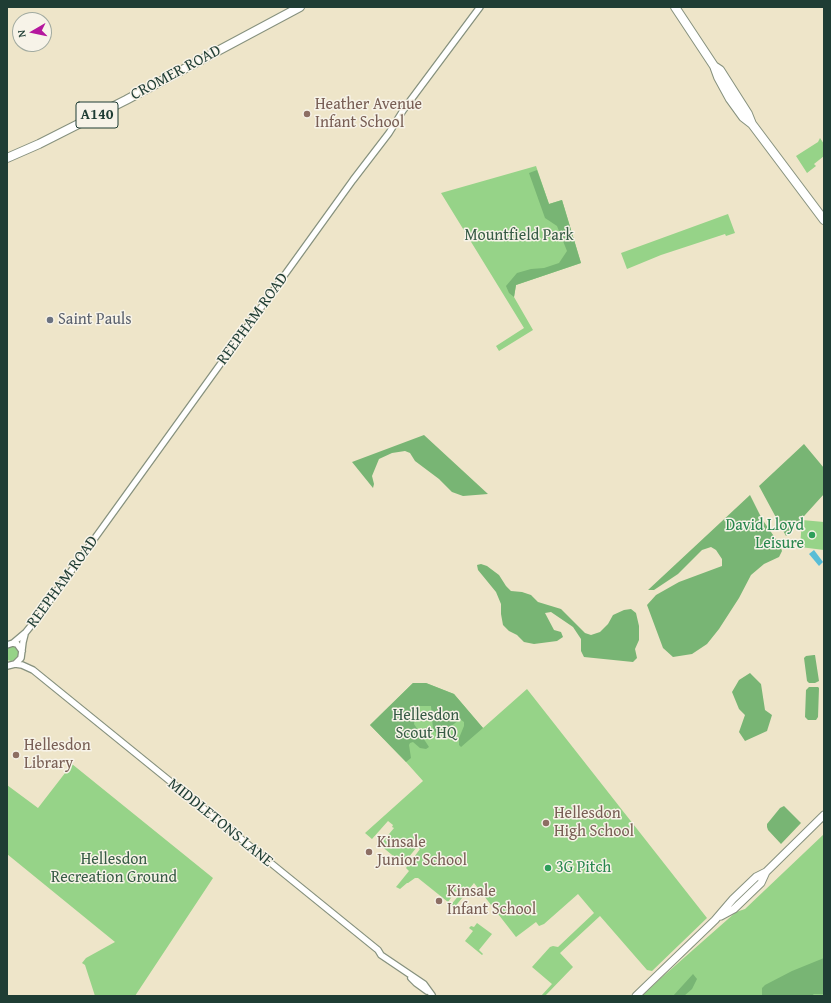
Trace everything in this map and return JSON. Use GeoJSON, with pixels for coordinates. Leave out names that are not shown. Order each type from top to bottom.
{"type":"FeatureCollection","features":[{"type":"Feature","properties":{"kind":"highway","name":"CROMER ROAD"},"geometry":{"type":"LineString","coordinates":[[7,158],[39,144],[119,103],[300,7]]}},
{"type":"Feature","properties":{"kind":"highway"},"geometry":{"type":"LineString","coordinates":[[675,7],[714,66],[730,99],[743,117],[752,124],[824,220]]}},
{"type":"Feature","properties":{"kind":"main road"},"geometry":{"type":"LineString","coordinates":[[636,996],[715,920],[733,899],[756,877],[766,872],[824,815]]}},
{"type":"Feature","properties":{"kind":"street","name":"REEPHAM ROAD"},"geometry":{"type":"LineString","coordinates":[[9,644],[26,632],[353,180],[389,133],[404,109],[480,7]]}},
{"type":"Feature","properties":{"kind":"street","name":"REEPHAM ROAD"},"geometry":{"type":"LineString","coordinates":[[11,664],[19,661],[26,632]]}},
{"type":"Feature","properties":{"kind":"street","name":"REEPHAM ROAD"},"geometry":{"type":"LineString","coordinates":[[9,644],[20,647],[22,653]]}},
{"type":"Feature","properties":{"kind":"street","name":"MIDDLETONS LANE"},"geometry":{"type":"LineString","coordinates":[[22,653],[33,670]]}},
{"type":"Feature","properties":{"kind":"street","name":"MIDDLETONS LANE"},"geometry":{"type":"LineString","coordinates":[[11,664],[22,665],[33,670],[378,950],[381,955],[409,974],[416,983],[433,995]]}},
{"type":"Feature","properties":{"kind":"green space"},"geometry":{"type":"Polygon","coordinates":[[[820,138],[824,144],[824,156],[814,164],[816,166],[807,173],[796,156],[818,142],[820,138]]]}},
{"type":"Feature","properties":{"kind":"green space","name":"Mountfield Park"},"geometry":{"type":"Polygon","coordinates":[[[536,166],[549,204],[562,200],[581,263],[516,285],[514,297],[533,330],[499,351],[496,346],[524,328],[441,193],[536,166]]]}},
{"type":"Feature","properties":{"kind":"green space"},"geometry":{"type":"Polygon","coordinates":[[[537,170],[549,204],[562,200],[581,263],[516,285],[514,297],[509,293],[506,286],[517,273],[531,269],[544,268],[559,263],[567,251],[557,226],[545,218],[529,173],[537,170]]]}},
{"type":"Feature","properties":{"kind":"green space"},"geometry":{"type":"Polygon","coordinates":[[[728,214],[735,233],[726,236],[725,234],[661,255],[627,269],[621,253],[728,214]]]}},
{"type":"Feature","properties":{"kind":"green space"},"geometry":{"type":"Polygon","coordinates":[[[424,435],[488,494],[463,496],[452,492],[439,479],[415,461],[410,453],[405,451],[392,453],[379,459],[372,476],[374,484],[373,488],[352,462],[424,435]]]}},
{"type":"Feature","properties":{"kind":"green space"},"geometry":{"type":"Polygon","coordinates":[[[804,444],[824,468],[824,494],[786,536],[759,486],[804,444]]]}},
{"type":"Feature","properties":{"kind":"green space"},"geometry":{"type":"Polygon","coordinates":[[[750,495],[762,519],[780,545],[782,551],[779,557],[764,564],[751,575],[739,598],[719,629],[707,644],[692,654],[673,657],[663,648],[647,605],[656,595],[679,582],[722,566],[722,559],[716,550],[711,547],[702,550],[678,574],[654,590],[648,590],[750,495]]]}},
{"type":"Feature","properties":{"kind":"green space","name":"David Lloyd Leisure"},"geometry":{"type":"Polygon","coordinates":[[[802,520],[824,522],[824,550],[800,547],[802,520]]]}},
{"type":"Feature","properties":{"kind":"green space"},"geometry":{"type":"Polygon","coordinates":[[[481,564],[487,566],[499,575],[511,591],[531,595],[538,602],[561,609],[585,633],[591,635],[600,632],[608,624],[613,615],[624,610],[631,609],[636,613],[639,626],[639,640],[635,649],[637,658],[633,662],[584,657],[581,651],[581,639],[573,627],[551,612],[545,613],[554,630],[561,632],[563,637],[557,641],[534,644],[524,642],[503,625],[501,604],[496,592],[478,570],[477,565],[481,564]]]}},
{"type":"Feature","properties":{"kind":"green space"},"geometry":{"type":"Polygon","coordinates":[[[12,646],[19,651],[16,660],[11,661],[7,660],[7,647],[12,646]]]}},
{"type":"Feature","properties":{"kind":"green space"},"geometry":{"type":"Polygon","coordinates":[[[815,655],[819,681],[809,683],[807,681],[804,658],[806,656],[815,655]]]}},
{"type":"Feature","properties":{"kind":"green space"},"geometry":{"type":"Polygon","coordinates":[[[750,673],[761,684],[765,710],[772,715],[767,731],[745,741],[739,732],[745,715],[739,709],[732,692],[739,680],[750,673]]]}},
{"type":"Feature","properties":{"kind":"green space","name":"Hellesdon High School"},"geometry":{"type":"Polygon","coordinates":[[[413,683],[426,683],[454,694],[483,728],[527,689],[707,918],[652,971],[647,970],[600,916],[560,953],[573,967],[545,996],[541,996],[552,984],[532,967],[550,947],[558,947],[594,913],[578,894],[544,924],[539,926],[536,922],[516,937],[474,883],[454,908],[450,906],[460,894],[456,891],[448,902],[418,878],[415,878],[400,889],[396,887],[409,871],[406,868],[420,849],[417,847],[403,864],[380,845],[394,828],[392,827],[393,825],[388,821],[372,839],[365,833],[423,781],[370,725],[413,683]]]}},
{"type":"Feature","properties":{"kind":"green space","name":"Hellesdon Scout HQ"},"geometry":{"type":"Polygon","coordinates":[[[413,683],[426,683],[454,694],[483,728],[461,747],[459,745],[459,738],[464,722],[460,719],[444,732],[437,734],[433,729],[431,706],[418,706],[414,724],[429,747],[426,749],[420,748],[413,742],[410,743],[411,758],[406,762],[370,725],[413,683]]]}},
{"type":"Feature","properties":{"kind":"green space"},"geometry":{"type":"Polygon","coordinates":[[[809,687],[819,688],[818,717],[816,720],[808,720],[805,717],[806,690],[809,687]]]}},
{"type":"Feature","properties":{"kind":"green space","name":"Hellesdon Recreation Ground"},"geometry":{"type":"Polygon","coordinates":[[[72,764],[213,878],[135,996],[95,996],[85,965],[82,963],[86,958],[115,942],[7,854],[7,785],[38,808],[72,764]]]}},
{"type":"Feature","properties":{"kind":"green space"},"geometry":{"type":"Polygon","coordinates":[[[784,806],[801,823],[781,844],[768,830],[767,824],[780,808],[784,806]]]}},
{"type":"Feature","properties":{"kind":"green space"},"geometry":{"type":"Polygon","coordinates":[[[824,834],[824,996],[642,996],[736,912],[745,909],[824,834]]]}},
{"type":"Feature","properties":{"kind":"green space"},"geometry":{"type":"Polygon","coordinates":[[[477,923],[492,934],[479,950],[483,954],[482,955],[465,941],[473,931],[469,928],[471,926],[474,927],[477,923]]]}},
{"type":"Feature","properties":{"kind":"green space"},"geometry":{"type":"Polygon","coordinates":[[[824,958],[824,994],[814,994],[811,996],[762,996],[762,988],[765,985],[792,971],[824,958]]]}},
{"type":"Feature","properties":{"kind":"green space"},"geometry":{"type":"Polygon","coordinates":[[[693,974],[697,979],[692,989],[684,996],[673,996],[693,974]]]}},
{"type":"Feature","properties":{"kind":"water"},"geometry":{"type":"Polygon","coordinates":[[[814,550],[823,562],[819,566],[809,554],[814,550]]]}},
{"type":"Feature","properties":{"kind":"place","name":"Heather Avenue Infant School"},"geometry":{"type":"Point","coordinates":[307,114]}},
{"type":"Feature","properties":{"kind":"place","name":"Saint Pauls"},"geometry":{"type":"Point","coordinates":[50,320]}},
{"type":"Feature","properties":{"kind":"place","name":"David Lloyd Leisure"},"geometry":{"type":"Point","coordinates":[812,535]}},
{"type":"Feature","properties":{"kind":"place","name":"Hellesdon Library"},"geometry":{"type":"Point","coordinates":[16,755]}},
{"type":"Feature","properties":{"kind":"place","name":"Hellesdon High School"},"geometry":{"type":"Point","coordinates":[546,823]}},
{"type":"Feature","properties":{"kind":"place","name":"Kinsale Junior School"},"geometry":{"type":"Point","coordinates":[369,852]}},
{"type":"Feature","properties":{"kind":"place","name":"3G Pitch"},"geometry":{"type":"Point","coordinates":[548,868]}},
{"type":"Feature","properties":{"kind":"place","name":"Kinsale Infant School"},"geometry":{"type":"Point","coordinates":[439,901]}}]}
